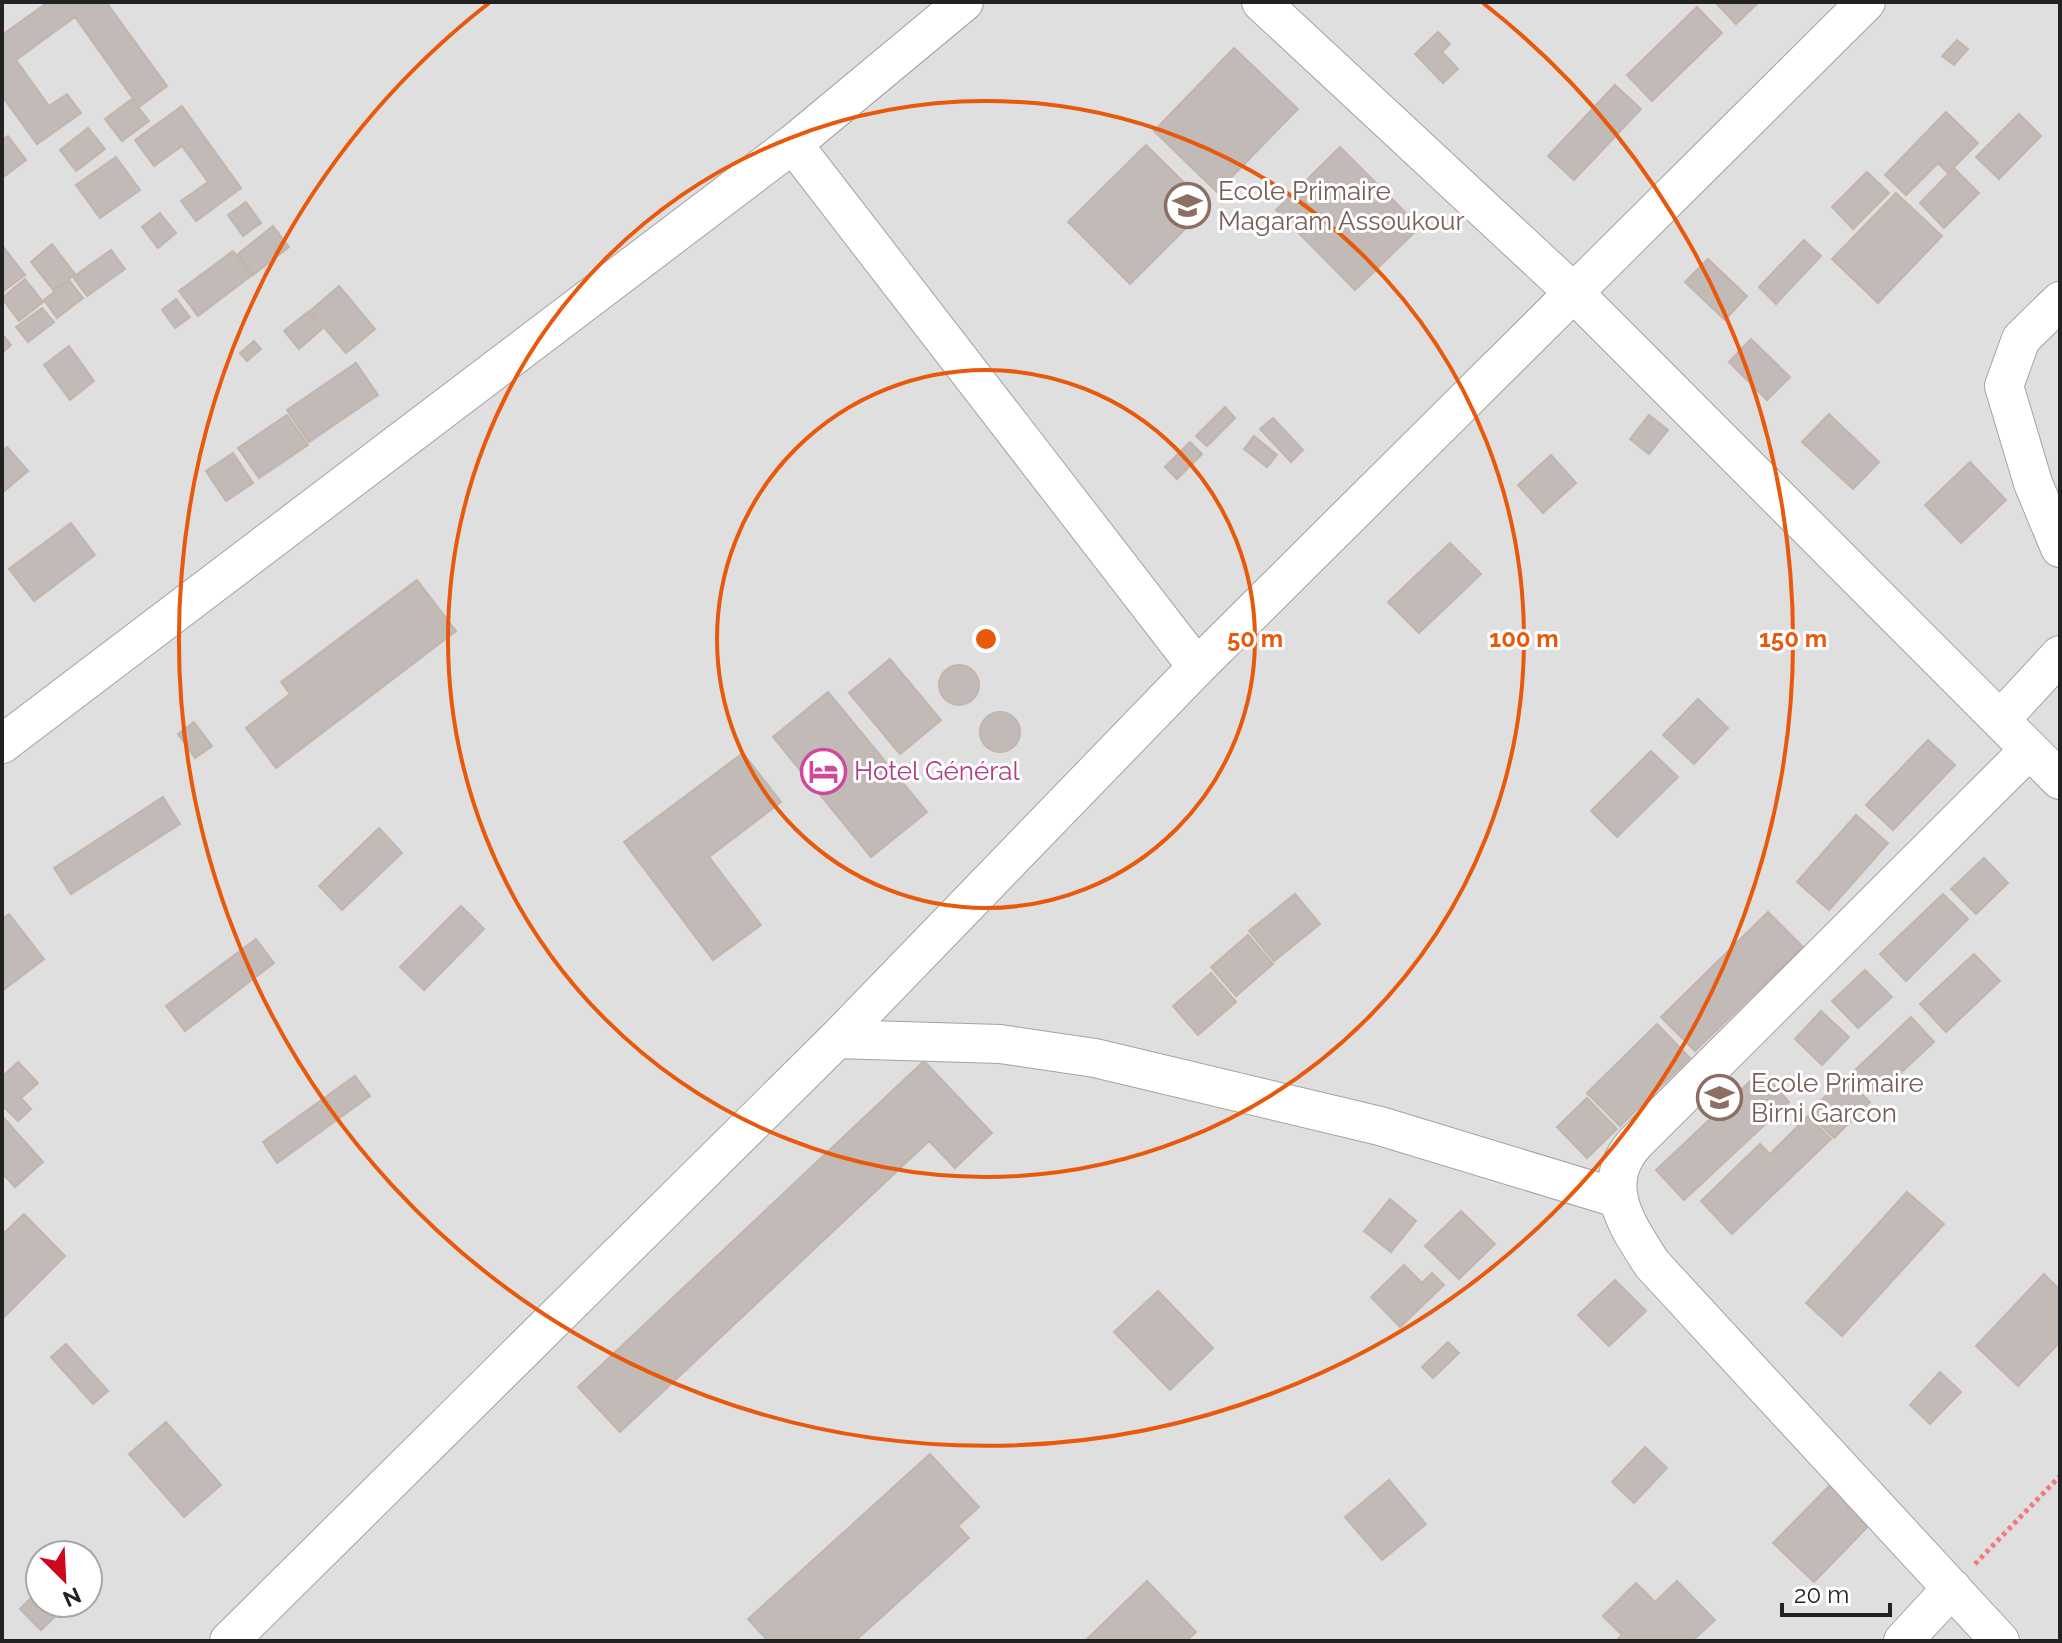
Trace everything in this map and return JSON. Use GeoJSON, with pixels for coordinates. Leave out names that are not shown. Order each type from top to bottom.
{"type":"FeatureCollection","features":[{"type":"Feature","properties":{"kind":"street"},"geometry":{"type":"LineString","coordinates":[[2,744],[793,144],[964,2]]}},
{"type":"Feature","properties":{"kind":"street"},"geometry":{"type":"LineString","coordinates":[[1261,2],[1574,293],[1863,579],[2060,780]]}},
{"type":"Feature","properties":{"kind":"street"},"geometry":{"type":"LineString","coordinates":[[229,1641],[837,1039],[1197,667],[1866,2]]}},
{"type":"Feature","properties":{"kind":"street"},"geometry":{"type":"LineString","coordinates":[[793,144],[1197,667]]}},
{"type":"Feature","properties":{"kind":"street"},"geometry":{"type":"LineString","coordinates":[[2060,301],[2021,339],[2004,386],[2033,483],[2060,548]]}},
{"type":"Feature","properties":{"kind":"street"},"geometry":{"type":"LineString","coordinates":[[2000,720],[2060,655]]}},
{"type":"Feature","properties":{"kind":"street"},"geometry":{"type":"LineString","coordinates":[[2000,1641],[1652,1264],[1626,1224],[1617,1198],[1622,1157],[2029,750]]}},
{"type":"Feature","properties":{"kind":"street"},"geometry":{"type":"LineString","coordinates":[[837,1039],[1000,1044],[1095,1058],[1380,1126],[1617,1198]]}},
{"type":"Feature","properties":{"kind":"street"},"geometry":{"type":"LineString","coordinates":[[1903,1641],[1952,1588]]}},
{"type":"Feature","properties":{"kind":"path"},"geometry":{"type":"LineString","coordinates":[[1952,1588],[2060,1476]]}},
{"type":"Feature","properties":{"kind":"shaded area"},"geometry":{"type":"Polygon","coordinates":[[[2,2],[2060,2],[2060,1641],[2,1641],[2,2]]]}},
{"type":"Feature","properties":{"kind":"building"},"geometry":{"type":"Polygon","coordinates":[[[48,2],[106,2],[167,86],[139,107],[75,17],[16,60],[49,106],[67,94],[81,113],[37,144],[2,96],[2,35],[48,2]]]}},
{"type":"Feature","properties":{"kind":"building"},"geometry":{"type":"Polygon","coordinates":[[[1715,2],[1759,2],[1736,24],[1715,2]]]}},
{"type":"Feature","properties":{"kind":"building"},"geometry":{"type":"Polygon","coordinates":[[[1697,7],[1722,33],[1652,101],[1627,75],[1697,7]]]}},
{"type":"Feature","properties":{"kind":"building"},"geometry":{"type":"Polygon","coordinates":[[[1438,32],[1450,44],[1442,52],[1458,69],[1443,83],[1415,54],[1438,32]]]}},
{"type":"Feature","properties":{"kind":"building"},"geometry":{"type":"Polygon","coordinates":[[[1957,40],[1968,49],[1954,65],[1942,56],[1957,40]]]}},
{"type":"Feature","properties":{"kind":"building"},"geometry":{"type":"Polygon","coordinates":[[[1234,48],[1298,109],[1217,192],[1154,131],[1234,48]]]}},
{"type":"Feature","properties":{"kind":"building"},"geometry":{"type":"Polygon","coordinates":[[[1615,85],[1641,109],[1574,180],[1548,156],[1615,85]]]}},
{"type":"Feature","properties":{"kind":"building"},"geometry":{"type":"Polygon","coordinates":[[[132,99],[149,121],[122,141],[105,119],[132,99]]]}},
{"type":"Feature","properties":{"kind":"building"},"geometry":{"type":"Polygon","coordinates":[[[182,106],[241,188],[196,221],[181,201],[208,182],[182,146],[154,166],[135,140],[182,106]]]}},
{"type":"Feature","properties":{"kind":"building"},"geometry":{"type":"Polygon","coordinates":[[[1946,112],[1978,143],[1948,173],[1938,163],[1906,195],[1885,175],[1946,112]]]}},
{"type":"Feature","properties":{"kind":"building"},"geometry":{"type":"Polygon","coordinates":[[[2019,114],[2041,136],[1999,179],[1976,157],[2019,114]]]}},
{"type":"Feature","properties":{"kind":"building"},"geometry":{"type":"Polygon","coordinates":[[[88,128],[105,149],[76,171],[60,150],[88,128]]]}},
{"type":"Feature","properties":{"kind":"building"},"geometry":{"type":"Polygon","coordinates":[[[8,136],[26,160],[2,178],[2,140],[8,136]]]}},
{"type":"Feature","properties":{"kind":"building"},"geometry":{"type":"Polygon","coordinates":[[[1146,145],[1208,206],[1130,284],[1068,222],[1146,145]]]}},
{"type":"Feature","properties":{"kind":"building"},"geometry":{"type":"Polygon","coordinates":[[[1340,147],[1420,227],[1355,290],[1276,210],[1340,147]]]}},
{"type":"Feature","properties":{"kind":"building"},"geometry":{"type":"Polygon","coordinates":[[[116,157],[140,190],[100,218],[76,185],[116,157]]]}},
{"type":"Feature","properties":{"kind":"building"},"geometry":{"type":"Polygon","coordinates":[[[1954,168],[1979,193],[1944,228],[1920,203],[1954,168]]]}},
{"type":"Feature","properties":{"kind":"building"},"geometry":{"type":"Polygon","coordinates":[[[1867,172],[1889,193],[1853,229],[1832,207],[1867,172]]]}},
{"type":"Feature","properties":{"kind":"building"},"geometry":{"type":"Polygon","coordinates":[[[1896,193],[1942,236],[1878,303],[1832,259],[1896,193]]]}},
{"type":"Feature","properties":{"kind":"building"},"geometry":{"type":"Polygon","coordinates":[[[246,202],[261,223],[243,236],[228,215],[246,202]]]}},
{"type":"Feature","properties":{"kind":"building"},"geometry":{"type":"Polygon","coordinates":[[[160,213],[176,233],[158,248],[142,227],[160,213]]]}},
{"type":"Feature","properties":{"kind":"building"},"geometry":{"type":"Polygon","coordinates":[[[273,226],[289,247],[253,275],[238,254],[273,226]]]}},
{"type":"Feature","properties":{"kind":"building"},"geometry":{"type":"Polygon","coordinates":[[[1804,240],[1821,256],[1776,304],[1759,287],[1804,240]]]}},
{"type":"Feature","properties":{"kind":"building"},"geometry":{"type":"Polygon","coordinates":[[[52,244],[75,274],[54,291],[31,262],[52,244]]]}},
{"type":"Feature","properties":{"kind":"building"},"geometry":{"type":"Polygon","coordinates":[[[2,245],[25,275],[2,292],[2,245]]]}},
{"type":"Feature","properties":{"kind":"building"},"geometry":{"type":"Polygon","coordinates":[[[111,250],[125,269],[87,296],[73,277],[111,250]]]}},
{"type":"Feature","properties":{"kind":"building"},"geometry":{"type":"Polygon","coordinates":[[[233,251],[252,275],[198,316],[179,291],[233,251]]]}},
{"type":"Feature","properties":{"kind":"building"},"geometry":{"type":"Polygon","coordinates":[[[1708,259],[1747,296],[1725,320],[1685,282],[1708,259]]]}},
{"type":"Feature","properties":{"kind":"building"},"geometry":{"type":"Polygon","coordinates":[[[25,279],[43,302],[19,321],[2,298],[25,279]]]}},
{"type":"Feature","properties":{"kind":"building"},"geometry":{"type":"Polygon","coordinates":[[[69,280],[83,298],[57,318],[44,300],[69,280]]]}},
{"type":"Feature","properties":{"kind":"building"},"geometry":{"type":"Polygon","coordinates":[[[339,286],[375,329],[346,353],[310,311],[339,286]]]}},
{"type":"Feature","properties":{"kind":"building"},"geometry":{"type":"Polygon","coordinates":[[[176,299],[190,317],[175,328],[162,310],[176,299]]]}},
{"type":"Feature","properties":{"kind":"building"},"geometry":{"type":"Polygon","coordinates":[[[42,308],[54,322],[28,342],[16,327],[42,308]]]}},
{"type":"Feature","properties":{"kind":"building"},"geometry":{"type":"Polygon","coordinates":[[[308,312],[322,329],[299,349],[284,331],[308,312]]]}},
{"type":"Feature","properties":{"kind":"building"},"geometry":{"type":"Polygon","coordinates":[[[2,334],[11,345],[2,353],[2,334]]]}},
{"type":"Feature","properties":{"kind":"building"},"geometry":{"type":"Polygon","coordinates":[[[1751,339],[1790,377],[1767,400],[1729,362],[1751,339]]]}},
{"type":"Feature","properties":{"kind":"building"},"geometry":{"type":"Polygon","coordinates":[[[254,341],[261,349],[247,361],[240,353],[254,341]]]}},
{"type":"Feature","properties":{"kind":"building"},"geometry":{"type":"Polygon","coordinates":[[[69,346],[94,381],[70,400],[44,365],[69,346]]]}},
{"type":"Feature","properties":{"kind":"building"},"geometry":{"type":"Polygon","coordinates":[[[356,363],[378,395],[309,442],[287,410],[356,363]]]}},
{"type":"Feature","properties":{"kind":"building"},"geometry":{"type":"Polygon","coordinates":[[[1225,407],[1235,418],[1207,446],[1196,436],[1225,407]]]}},
{"type":"Feature","properties":{"kind":"building"},"geometry":{"type":"Polygon","coordinates":[[[1829,414],[1879,462],[1853,489],[1802,442],[1829,414]]]}},
{"type":"Feature","properties":{"kind":"building"},"geometry":{"type":"Polygon","coordinates":[[[287,415],[308,445],[259,478],[238,448],[287,415]]]}},
{"type":"Feature","properties":{"kind":"building"},"geometry":{"type":"Polygon","coordinates":[[[1649,415],[1668,430],[1649,454],[1630,439],[1649,415]]]}},
{"type":"Feature","properties":{"kind":"building"},"geometry":{"type":"Polygon","coordinates":[[[1273,418],[1303,450],[1291,462],[1260,429],[1273,418]]]}},
{"type":"Feature","properties":{"kind":"building"},"geometry":{"type":"Polygon","coordinates":[[[1254,436],[1277,455],[1267,467],[1244,449],[1254,436]]]}},
{"type":"Feature","properties":{"kind":"building"},"geometry":{"type":"Polygon","coordinates":[[[1190,442],[1202,454],[1177,479],[1165,467],[1190,442]]]}},
{"type":"Feature","properties":{"kind":"building"},"geometry":{"type":"Polygon","coordinates":[[[7,447],[28,471],[2,493],[2,452],[7,447]]]}},
{"type":"Feature","properties":{"kind":"building"},"geometry":{"type":"Polygon","coordinates":[[[233,453],[253,483],[226,501],[206,471],[233,453]]]}},
{"type":"Feature","properties":{"kind":"building"},"geometry":{"type":"Polygon","coordinates":[[[1551,455],[1576,483],[1543,513],[1518,485],[1551,455]]]}},
{"type":"Feature","properties":{"kind":"building"},"geometry":{"type":"Polygon","coordinates":[[[1970,462],[2006,500],[1961,543],[1925,505],[1970,462]]]}},
{"type":"Feature","properties":{"kind":"building"},"geometry":{"type":"Polygon","coordinates":[[[71,523],[95,555],[34,601],[9,569],[71,523]]]}},
{"type":"Feature","properties":{"kind":"building"},"geometry":{"type":"Polygon","coordinates":[[[1450,543],[1481,574],[1419,633],[1388,602],[1450,543]]]}},
{"type":"Feature","properties":{"kind":"building"},"geometry":{"type":"Polygon","coordinates":[[[417,580],[456,631],[276,768],[246,728],[290,694],[281,682],[417,580]]]}},
{"type":"Feature","properties":{"kind":"building"},"geometry":{"type":"Polygon","coordinates":[[[890,659],[941,720],[900,754],[849,693],[890,659]]]}},
{"type":"Feature","properties":{"kind":"building"},"geometry":{"type":"Polygon","coordinates":[[[959,665],[973,671],[979,685],[973,699],[959,705],[945,699],[939,685],[945,671],[959,665]]]}},
{"type":"Feature","properties":{"kind":"building"},"geometry":{"type":"Polygon","coordinates":[[[828,692],[927,812],[871,857],[773,737],[828,692]]]}},
{"type":"Feature","properties":{"kind":"building"},"geometry":{"type":"Polygon","coordinates":[[[1698,699],[1728,728],[1694,764],[1663,735],[1698,699]]]}},
{"type":"Feature","properties":{"kind":"building"},"geometry":{"type":"Polygon","coordinates":[[[1000,712],[1014,718],[1020,732],[1014,746],[1000,752],[986,746],[980,732],[986,718],[1000,712]]]}},
{"type":"Feature","properties":{"kind":"building"},"geometry":{"type":"Polygon","coordinates":[[[194,722],[212,746],[195,758],[178,734],[194,722]]]}},
{"type":"Feature","properties":{"kind":"building"},"geometry":{"type":"Polygon","coordinates":[[[1928,740],[1955,765],[1893,830],[1866,805],[1928,740]]]}},
{"type":"Feature","properties":{"kind":"building"},"geometry":{"type":"Polygon","coordinates":[[[1651,751],[1678,777],[1617,837],[1591,811],[1651,751]]]}},
{"type":"Feature","properties":{"kind":"building"},"geometry":{"type":"Polygon","coordinates":[[[743,753],[781,802],[709,857],[761,925],[713,960],[624,842],[743,753]]]}},
{"type":"Feature","properties":{"kind":"building"},"geometry":{"type":"Polygon","coordinates":[[[163,797],[180,824],[71,894],[54,868],[163,797]]]}},
{"type":"Feature","properties":{"kind":"building"},"geometry":{"type":"Polygon","coordinates":[[[1856,815],[1888,843],[1829,910],[1797,882],[1856,815]]]}},
{"type":"Feature","properties":{"kind":"building"},"geometry":{"type":"Polygon","coordinates":[[[379,828],[402,853],[342,910],[319,886],[379,828]]]}},
{"type":"Feature","properties":{"kind":"building"},"geometry":{"type":"Polygon","coordinates":[[[1984,858],[2008,883],[1976,914],[1951,889],[1984,858]]]}},
{"type":"Feature","properties":{"kind":"building"},"geometry":{"type":"Polygon","coordinates":[[[1295,894],[1320,924],[1274,961],[1249,931],[1295,894]]]}},
{"type":"Feature","properties":{"kind":"building"},"geometry":{"type":"Polygon","coordinates":[[[1943,894],[1968,919],[1906,981],[1880,954],[1943,894]]]}},
{"type":"Feature","properties":{"kind":"building"},"geometry":{"type":"Polygon","coordinates":[[[461,906],[484,929],[424,990],[400,967],[461,906]]]}},
{"type":"Feature","properties":{"kind":"building"},"geometry":{"type":"Polygon","coordinates":[[[1768,912],[1803,947],[1695,1051],[1661,1017],[1768,912]]]}},
{"type":"Feature","properties":{"kind":"building"},"geometry":{"type":"Polygon","coordinates":[[[9,914],[44,959],[2,991],[2,919],[9,914]]]}},
{"type":"Feature","properties":{"kind":"building"},"geometry":{"type":"Polygon","coordinates":[[[1248,935],[1273,964],[1236,996],[1211,967],[1248,935]]]}},
{"type":"Feature","properties":{"kind":"building"},"geometry":{"type":"Polygon","coordinates":[[[256,939],[274,963],[185,1031],[166,1006],[256,939]]]}},
{"type":"Feature","properties":{"kind":"building"},"geometry":{"type":"Polygon","coordinates":[[[1974,954],[2000,981],[1946,1032],[1920,1004],[1974,954]]]}},
{"type":"Feature","properties":{"kind":"building"},"geometry":{"type":"Polygon","coordinates":[[[1865,970],[1892,997],[1858,1028],[1832,1001],[1865,970]]]}},
{"type":"Feature","properties":{"kind":"building"},"geometry":{"type":"Polygon","coordinates":[[[1211,973],[1236,1002],[1198,1035],[1173,1006],[1211,973]]]}},
{"type":"Feature","properties":{"kind":"building"},"geometry":{"type":"Polygon","coordinates":[[[1821,1011],[1849,1037],[1822,1065],[1795,1039],[1821,1011]]]}},
{"type":"Feature","properties":{"kind":"building"},"geometry":{"type":"Polygon","coordinates":[[[1911,1017],[1934,1042],[1877,1095],[1853,1072],[1911,1017]]]}},
{"type":"Feature","properties":{"kind":"building"},"geometry":{"type":"Polygon","coordinates":[[[1657,1024],[1690,1058],[1620,1126],[1587,1093],[1657,1024]]]}},
{"type":"Feature","properties":{"kind":"building"},"geometry":{"type":"Polygon","coordinates":[[[924,1061],[992,1133],[955,1168],[929,1141],[620,1432],[578,1387],[924,1061]]]}},
{"type":"Feature","properties":{"kind":"building"},"geometry":{"type":"Polygon","coordinates":[[[18,1062],[38,1083],[21,1098],[31,1109],[18,1121],[2,1105],[2,1077],[18,1062]]]}},
{"type":"Feature","properties":{"kind":"building"},"geometry":{"type":"Polygon","coordinates":[[[1761,1071],[1789,1102],[1684,1200],[1656,1170],[1761,1071]]]}},
{"type":"Feature","properties":{"kind":"building"},"geometry":{"type":"Polygon","coordinates":[[[355,1076],[370,1096],[277,1163],[263,1142],[355,1076]]]}},
{"type":"Feature","properties":{"kind":"building"},"geometry":{"type":"Polygon","coordinates":[[[1844,1077],[1870,1102],[1834,1138],[1809,1113],[1844,1077]]]}},
{"type":"Feature","properties":{"kind":"building"},"geometry":{"type":"Polygon","coordinates":[[[1587,1098],[1617,1129],[1587,1158],[1557,1127],[1587,1098]]]}},
{"type":"Feature","properties":{"kind":"building"},"geometry":{"type":"Polygon","coordinates":[[[2,1116],[43,1162],[15,1187],[2,1173],[2,1116]]]}},
{"type":"Feature","properties":{"kind":"building"},"geometry":{"type":"Polygon","coordinates":[[[1808,1116],[1831,1139],[1732,1234],[1701,1201],[1760,1144],[1770,1154],[1808,1116]]]}},
{"type":"Feature","properties":{"kind":"building"},"geometry":{"type":"Polygon","coordinates":[[[1907,1192],[1944,1224],[1842,1336],[1806,1303],[1907,1192]]]}},
{"type":"Feature","properties":{"kind":"building"},"geometry":{"type":"Polygon","coordinates":[[[1390,1199],[1416,1221],[1391,1252],[1364,1231],[1390,1199]]]}},
{"type":"Feature","properties":{"kind":"building"},"geometry":{"type":"Polygon","coordinates":[[[1461,1211],[1495,1244],[1459,1279],[1425,1246],[1461,1211]]]}},
{"type":"Feature","properties":{"kind":"building"},"geometry":{"type":"Polygon","coordinates":[[[24,1214],[65,1256],[2,1319],[2,1235],[24,1214]]]}},
{"type":"Feature","properties":{"kind":"building"},"geometry":{"type":"Polygon","coordinates":[[[1404,1265],[1422,1283],[1432,1273],[1444,1285],[1400,1327],[1371,1297],[1404,1265]]]}},
{"type":"Feature","properties":{"kind":"building"},"geometry":{"type":"Polygon","coordinates":[[[2044,1274],[2060,1290],[2060,1342],[2018,1386],[1976,1346],[2044,1274]]]}},
{"type":"Feature","properties":{"kind":"building"},"geometry":{"type":"Polygon","coordinates":[[[1615,1280],[1646,1311],[1609,1346],[1578,1315],[1615,1280]]]}},
{"type":"Feature","properties":{"kind":"building"},"geometry":{"type":"Polygon","coordinates":[[[1158,1291],[1213,1348],[1170,1390],[1114,1332],[1158,1291]]]}},
{"type":"Feature","properties":{"kind":"building"},"geometry":{"type":"Polygon","coordinates":[[[1448,1342],[1459,1353],[1433,1378],[1422,1367],[1448,1342]]]}},
{"type":"Feature","properties":{"kind":"building"},"geometry":{"type":"Polygon","coordinates":[[[66,1344],[108,1391],[93,1404],[51,1357],[66,1344]]]}},
{"type":"Feature","properties":{"kind":"building"},"geometry":{"type":"Polygon","coordinates":[[[1940,1372],[1961,1392],[1930,1424],[1910,1405],[1940,1372]]]}},
{"type":"Feature","properties":{"kind":"building"},"geometry":{"type":"Polygon","coordinates":[[[166,1422],[221,1485],[184,1517],[129,1454],[166,1422]]]}},
{"type":"Feature","properties":{"kind":"building"},"geometry":{"type":"Polygon","coordinates":[[[1645,1447],[1667,1468],[1634,1503],[1612,1482],[1645,1447]]]}},
{"type":"Feature","properties":{"kind":"building"},"geometry":{"type":"Polygon","coordinates":[[[930,1454],[979,1507],[958,1526],[969,1538],[855,1641],[768,1641],[748,1619],[930,1454]]]}},
{"type":"Feature","properties":{"kind":"building"},"geometry":{"type":"Polygon","coordinates":[[[1839,1476],[1879,1515],[1814,1582],[1773,1543],[1839,1476]]]}},
{"type":"Feature","properties":{"kind":"building"},"geometry":{"type":"Polygon","coordinates":[[[1389,1480],[1426,1524],[1382,1560],[1345,1517],[1389,1480]]]}},
{"type":"Feature","properties":{"kind":"building"},"geometry":{"type":"Polygon","coordinates":[[[1147,1581],[1196,1632],[1186,1641],[1085,1641],[1147,1581]]]}},
{"type":"Feature","properties":{"kind":"building"},"geometry":{"type":"Polygon","coordinates":[[[1677,1581],[1715,1620],[1692,1641],[1616,1641],[1622,1635],[1603,1616],[1636,1583],[1655,1602],[1677,1581]]]}},
{"type":"Feature","properties":{"kind":"building"},"geometry":{"type":"Polygon","coordinates":[[[30,1619],[52,1619],[41,1630],[30,1619]]]}},
{"type":"Feature","properties":{"kind":"place","name":"Ecole Primaire Magaram Assoukour"},"geometry":{"type":"Point","coordinates":[1187,206]}},
{"type":"Feature","properties":{"kind":"place","name":"Hotel Général"},"geometry":{"type":"Point","coordinates":[823,771]}},
{"type":"Feature","properties":{"kind":"place","name":"Ecole Primaire Birni Garcon"},"geometry":{"type":"Point","coordinates":[1720,1098]}}]}
